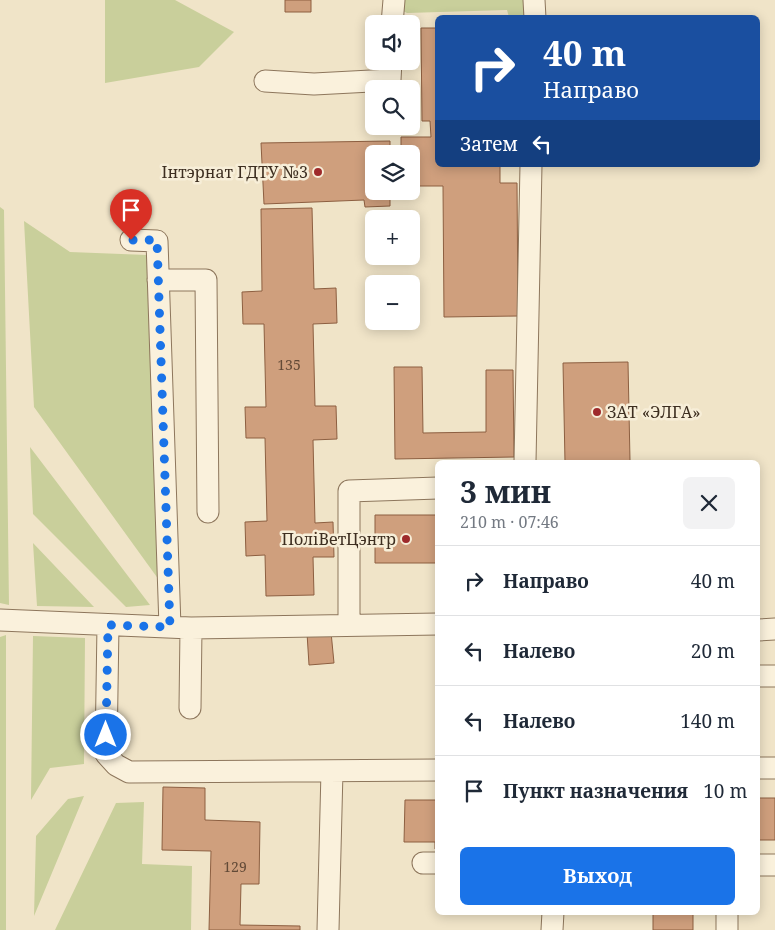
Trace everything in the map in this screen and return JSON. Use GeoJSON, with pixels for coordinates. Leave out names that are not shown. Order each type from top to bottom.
{"type":"FeatureCollection","features":[{"type":"Feature","properties":{"kind":"street"},"geometry":{"type":"LineString","coordinates":[[393,15],[394,0]]}},
{"type":"Feature","properties":{"kind":"street"},"geometry":{"type":"LineString","coordinates":[[534,0],[535,15]]}},
{"type":"Feature","properties":{"kind":"street"},"geometry":{"type":"LineString","coordinates":[[265,81],[314,84],[390,80],[391,70]]}},
{"type":"Feature","properties":{"kind":"street"},"geometry":{"type":"LineString","coordinates":[[525,460],[530,167]]}},
{"type":"Feature","properties":{"kind":"street"},"geometry":{"type":"LineString","coordinates":[[131,240],[157,240],[181,628],[190,708]]}},
{"type":"Feature","properties":{"kind":"street"},"geometry":{"type":"LineString","coordinates":[[158,280],[206,280],[208,512]]}},
{"type":"Feature","properties":{"kind":"street"},"geometry":{"type":"LineString","coordinates":[[350,626],[349,491],[435,488]]}},
{"type":"Feature","properties":{"kind":"street"},"geometry":{"type":"LineString","coordinates":[[0,620],[181,628],[435,624]]}},
{"type":"Feature","properties":{"kind":"street"},"geometry":{"type":"LineString","coordinates":[[108,625],[106,754],[116,765],[129,772],[435,770]]}},
{"type":"Feature","properties":{"kind":"street"},"geometry":{"type":"LineString","coordinates":[[760,630],[775,629]]}},
{"type":"Feature","properties":{"kind":"street"},"geometry":{"type":"LineString","coordinates":[[760,676],[775,676]]}},
{"type":"Feature","properties":{"kind":"street"},"geometry":{"type":"LineString","coordinates":[[760,768],[775,768]]}},
{"type":"Feature","properties":{"kind":"street"},"geometry":{"type":"LineString","coordinates":[[328,930],[332,771]]}},
{"type":"Feature","properties":{"kind":"street"},"geometry":{"type":"LineString","coordinates":[[760,865],[775,865]]}},
{"type":"Feature","properties":{"kind":"street"},"geometry":{"type":"LineString","coordinates":[[552,930],[553,915]]}},
{"type":"Feature","properties":{"kind":"street"},"geometry":{"type":"LineString","coordinates":[[727,915],[727,930]]}},
{"type":"Feature","properties":{"kind":"green space"},"geometry":{"type":"Polygon","coordinates":[[[105,0],[175,0],[234,32],[199,67],[105,83],[105,0]]]}},
{"type":"Feature","properties":{"kind":"green space"},"geometry":{"type":"Polygon","coordinates":[[[404,0],[527,0],[526,15],[508,15],[507,10],[407,13],[399,9],[404,0]]]}},
{"type":"Feature","properties":{"kind":"green space"},"geometry":{"type":"Polygon","coordinates":[[[0,207],[4,210],[9,605],[0,603],[0,207]]]}},
{"type":"Feature","properties":{"kind":"green space"},"geometry":{"type":"Polygon","coordinates":[[[24,221],[70,252],[147,255],[159,580],[34,407],[24,221]]]}},
{"type":"Feature","properties":{"kind":"green space"},"geometry":{"type":"Polygon","coordinates":[[[30,447],[150,605],[126,607],[33,514],[30,447]]]}},
{"type":"Feature","properties":{"kind":"green space"},"geometry":{"type":"Polygon","coordinates":[[[33,543],[94,607],[37,606],[33,543]]]}},
{"type":"Feature","properties":{"kind":"green space"},"geometry":{"type":"Polygon","coordinates":[[[6,635],[6,930],[0,930],[0,637],[6,635]]]}},
{"type":"Feature","properties":{"kind":"green space"},"geometry":{"type":"Polygon","coordinates":[[[33,636],[85,638],[84,764],[50,768],[31,800],[33,636]]]}},
{"type":"Feature","properties":{"kind":"green space"},"geometry":{"type":"Polygon","coordinates":[[[84,796],[34,916],[36,836],[68,799],[84,796]]]}},
{"type":"Feature","properties":{"kind":"green space"},"geometry":{"type":"Polygon","coordinates":[[[144,802],[142,864],[192,866],[191,930],[55,930],[116,803],[144,802]]]}},
{"type":"Feature","properties":{"kind":"building"},"geometry":{"type":"Polygon","coordinates":[[[285,0],[311,0],[311,12],[285,12],[285,0]]]}},
{"type":"Feature","properties":{"kind":"building"},"geometry":{"type":"Polygon","coordinates":[[[421,28],[435,28],[435,167],[500,167],[500,183],[517,183],[518,316],[444,317],[443,186],[420,186],[420,145],[401,145],[401,137],[431,137],[430,121],[422,121],[421,28]]]}},
{"type":"Feature","properties":{"kind":"building","name":"Інтэрнат ГДТУ №3"},"geometry":{"type":"Polygon","coordinates":[[[390,141],[390,145],[365,145],[365,200],[390,200],[390,206],[365,207],[364,200],[264,204],[261,143],[390,141]]]}},
{"type":"Feature","properties":{"kind":"building"},"geometry":{"type":"Polygon","coordinates":[[[312,208],[314,289],[336,288],[337,323],[313,324],[315,406],[336,406],[337,439],[313,440],[315,523],[333,522],[334,557],[313,557],[314,595],[266,596],[265,555],[246,556],[245,522],[267,521],[265,438],[246,438],[245,407],[266,407],[264,324],[243,324],[242,292],[262,291],[261,209],[312,208]]]}},
{"type":"Feature","properties":{"kind":"building","name":"ЗАТ «ЭЛГА»"},"geometry":{"type":"Polygon","coordinates":[[[628,362],[630,460],[565,460],[563,363],[628,362]]]}},
{"type":"Feature","properties":{"kind":"building"},"geometry":{"type":"Polygon","coordinates":[[[394,367],[422,367],[423,433],[486,432],[486,370],[513,370],[514,457],[395,459],[394,367]]]}},
{"type":"Feature","properties":{"kind":"building","name":"ПоліВетЦэнтр"},"geometry":{"type":"Polygon","coordinates":[[[375,515],[435,515],[435,563],[375,563],[375,515]]]}},
{"type":"Feature","properties":{"kind":"building"},"geometry":{"type":"Polygon","coordinates":[[[331,632],[334,663],[309,665],[307,633],[331,632]]]}},
{"type":"Feature","properties":{"kind":"building"},"geometry":{"type":"Polygon","coordinates":[[[163,787],[205,788],[205,820],[260,822],[259,884],[241,884],[240,925],[300,926],[300,930],[209,930],[211,851],[162,850],[163,787]]]}},
{"type":"Feature","properties":{"kind":"building"},"geometry":{"type":"Polygon","coordinates":[[[760,798],[775,798],[775,840],[760,840],[760,798]]]}},
{"type":"Feature","properties":{"kind":"building"},"geometry":{"type":"Polygon","coordinates":[[[405,800],[435,800],[435,842],[404,842],[405,800]]]}},
{"type":"Feature","properties":{"kind":"building"},"geometry":{"type":"Polygon","coordinates":[[[653,915],[693,915],[693,930],[653,930],[653,915]]]}},
{"type":"Feature","properties":{"kind":"place","name":"Інтэрнат ГДТУ №3"},"geometry":{"type":"Point","coordinates":[318,172]}},
{"type":"Feature","properties":{"kind":"place","name":"ЗАТ «ЭЛГА»"},"geometry":{"type":"Point","coordinates":[597,412]}},
{"type":"Feature","properties":{"kind":"place","name":"ПоліВетЦэнтр"},"geometry":{"type":"Point","coordinates":[406,539]}},
{"type":"Feature","properties":{"kind":"route"},"geometry":{"type":"LineString","coordinates":[[106,735],[108,625],[170,627],[157,240],[131,240]]}}]}
